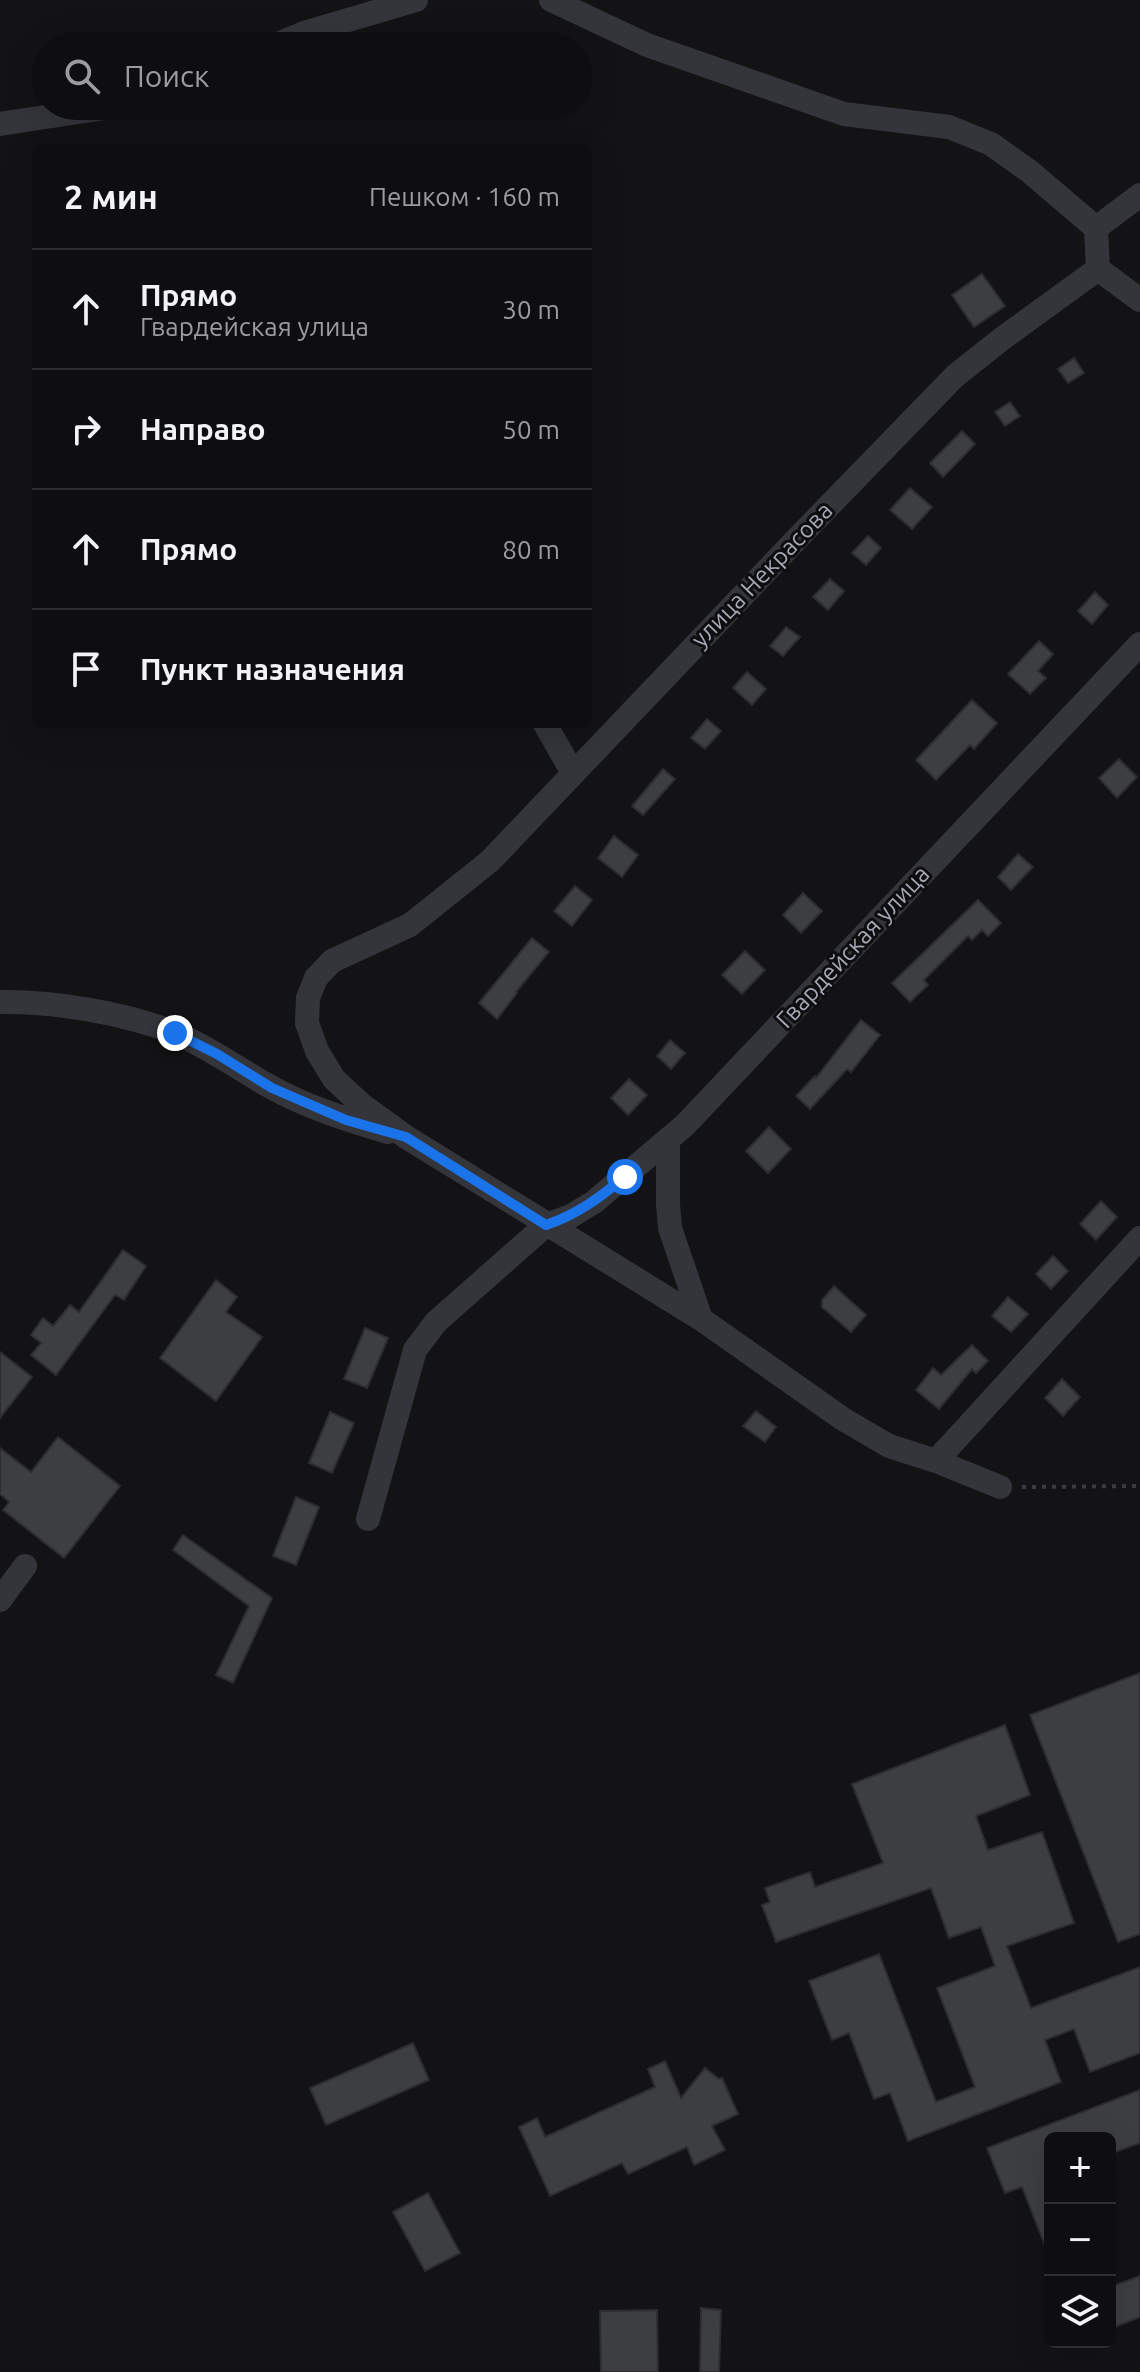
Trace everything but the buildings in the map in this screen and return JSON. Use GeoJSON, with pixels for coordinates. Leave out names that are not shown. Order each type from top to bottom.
{"type":"FeatureCollection","features":[{"type":"Feature","properties":{"kind":"street"},"geometry":{"type":"LineString","coordinates":[[307,32],[416,0]]}},
{"type":"Feature","properties":{"kind":"street"},"geometry":{"type":"LineString","coordinates":[[551,0],[647,45],[844,114],[949,127],[991,144],[1029,171],[1096,228],[1098,269],[1140,300]]}},
{"type":"Feature","properties":{"kind":"street"},"geometry":{"type":"LineString","coordinates":[[0,124],[32,119]]}},
{"type":"Feature","properties":{"kind":"street"},"geometry":{"type":"LineString","coordinates":[[1096,228],[1140,195]]}},
{"type":"Feature","properties":{"kind":"street","name":"улица Некрасова"},"geometry":{"type":"LineString","coordinates":[[406,1137],[362,1105],[334,1079],[317,1051],[307,1023],[308,998],[316,978],[332,961],[410,925],[490,861],[955,376],[1098,269]]}},
{"type":"Feature","properties":{"kind":"street","name":"Гвардейская улица"},"geometry":{"type":"LineString","coordinates":[[368,1519],[415,1350],[436,1322],[546,1225],[571,1216],[594,1202],[668,1140],[1140,644]]}},
{"type":"Feature","properties":{"kind":"street"},"geometry":{"type":"LineString","coordinates":[[547,728],[573,773]]}},
{"type":"Feature","properties":{"kind":"street"},"geometry":{"type":"LineString","coordinates":[[0,1002],[26,1001],[124,1016],[175,1033],[217,1054],[272,1088],[346,1120],[406,1137],[701,1319],[843,1419],[889,1446],[1000,1487]]}},
{"type":"Feature","properties":{"kind":"street"},"geometry":{"type":"LineString","coordinates":[[668,1140],[670,1228],[701,1319]]}},
{"type":"Feature","properties":{"kind":"street"},"geometry":{"type":"LineString","coordinates":[[936,1461],[1140,1238]]}},
{"type":"Feature","properties":{"kind":"street"},"geometry":{"type":"LineString","coordinates":[[0,1600],[25,1566]]}},
{"type":"Feature","properties":{"kind":"path"},"geometry":{"type":"LineString","coordinates":[[1000,1487],[1140,1486]]}},
{"type":"Feature","properties":{"kind":"route"},"geometry":{"type":"LineString","coordinates":[[175,1033],[217,1054],[272,1088],[346,1120],[406,1137],[546,1225],[571,1216],[625,1177]]}}]}
